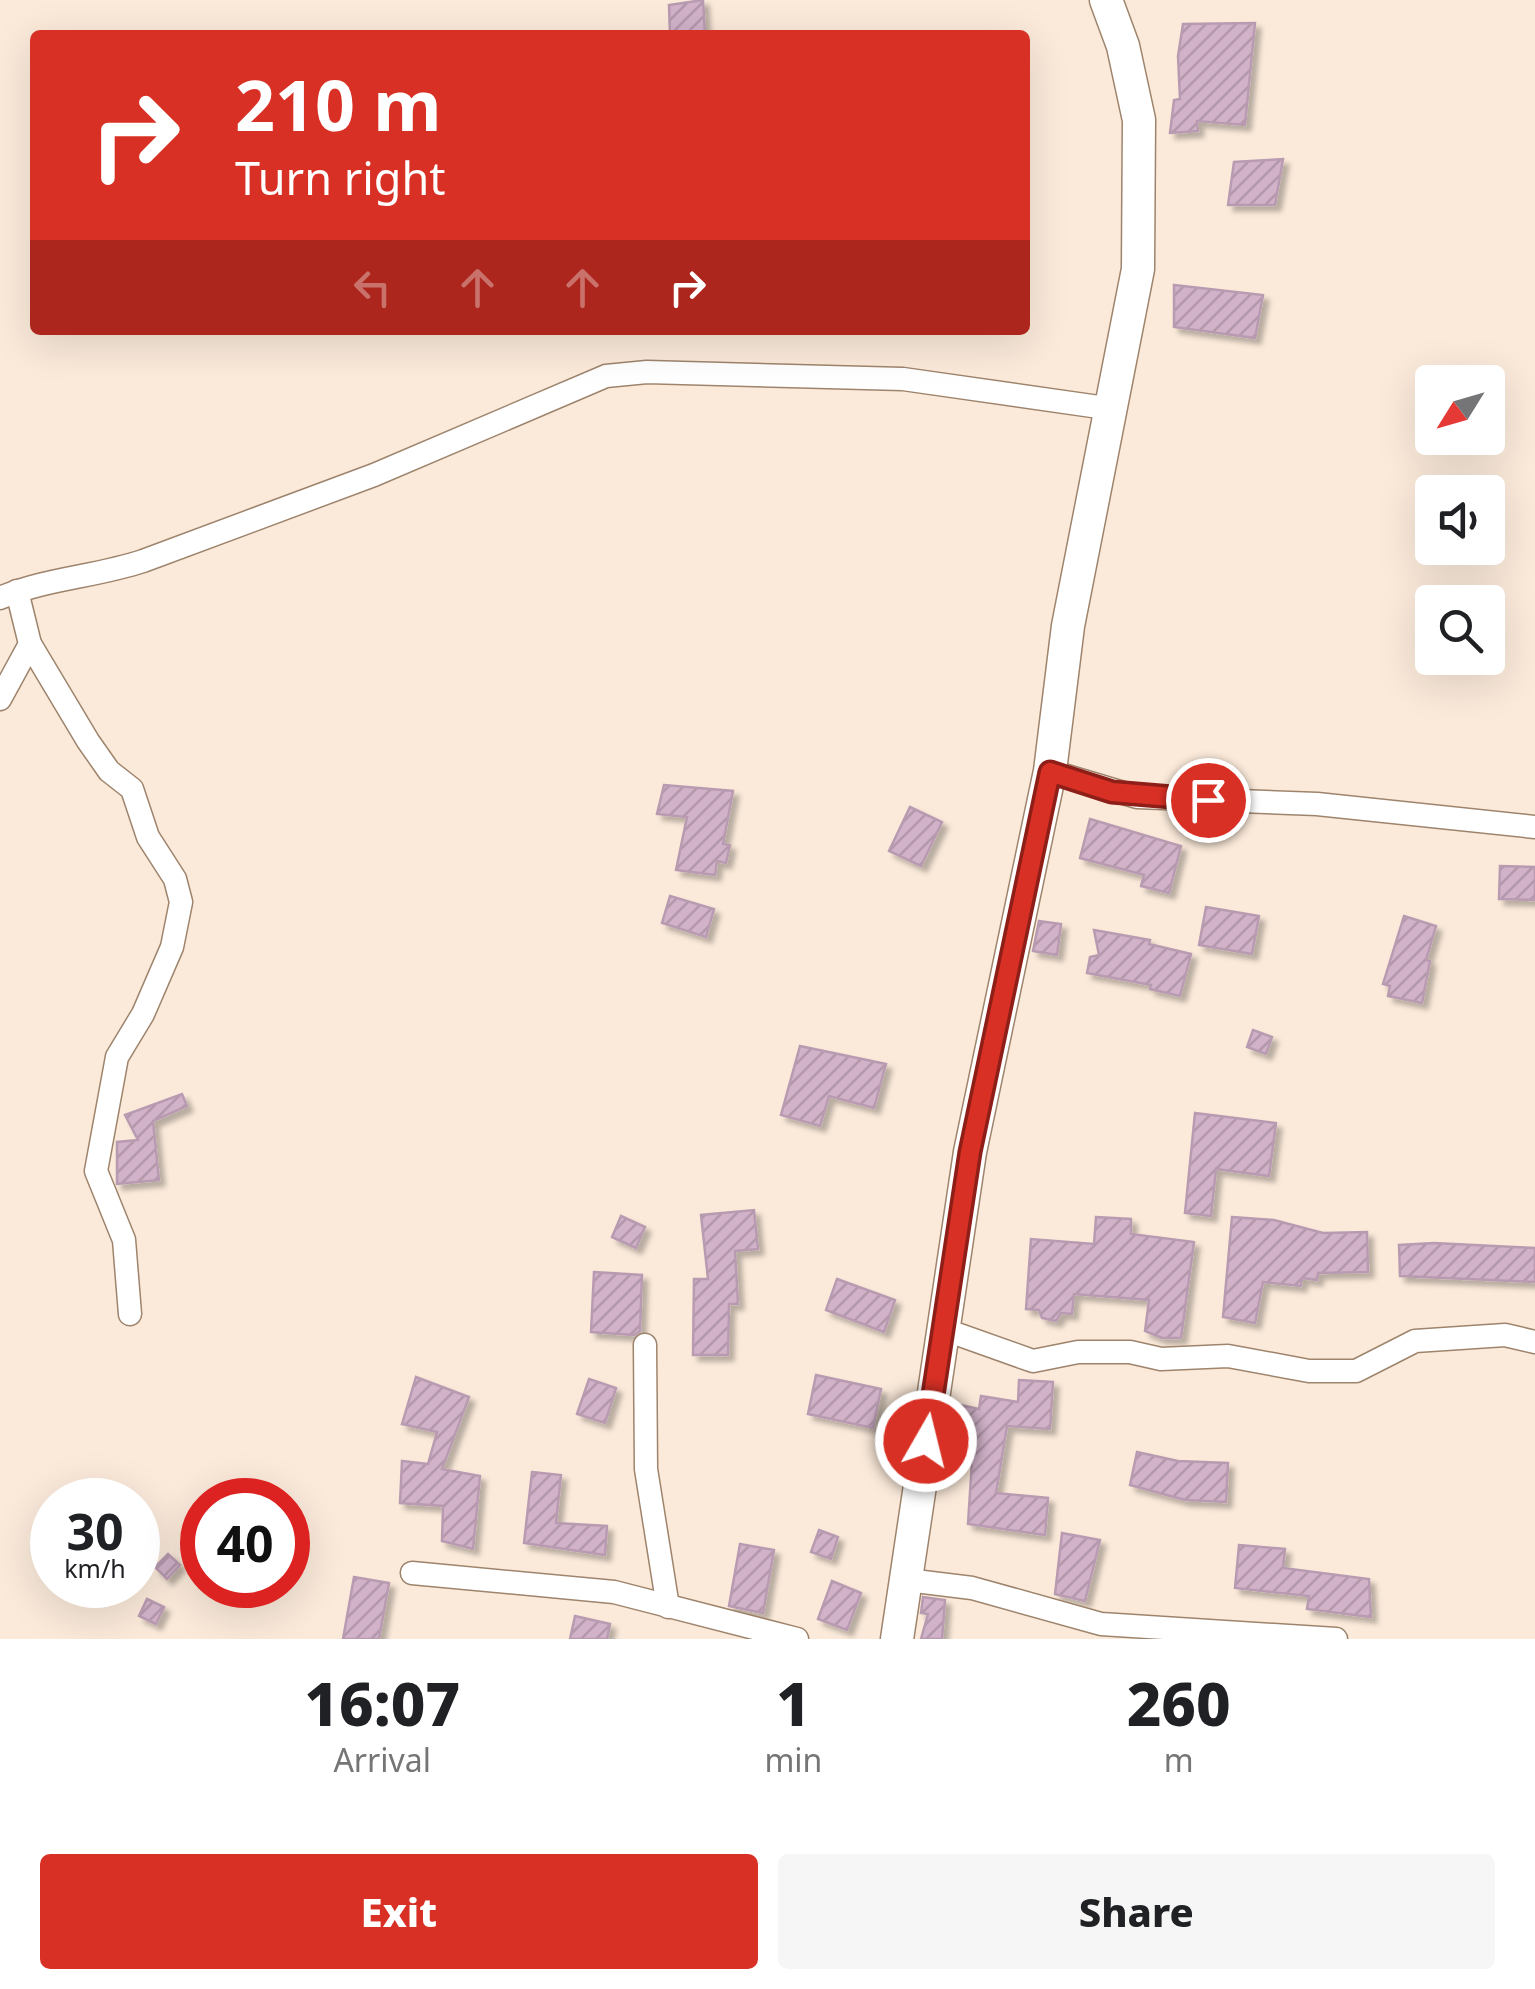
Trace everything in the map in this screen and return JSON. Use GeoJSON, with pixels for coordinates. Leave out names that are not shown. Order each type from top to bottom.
{"type":"FeatureCollection","features":[{"type":"Feature","properties":{"kind":"street"},"geometry":{"type":"LineString","coordinates":[[897,1639],[988,1052],[1050,772],[1068,626],[1138,269],[1142,206],[1140,120],[1123,46],[1106,0]]}},
{"type":"Feature","properties":{"kind":"street"},"geometry":{"type":"LineString","coordinates":[[130,1314],[124,1240],[96,1171],[117,1057],[143,1014],[172,947],[181,902],[176,879],[148,837],[132,789],[109,771],[88,740],[30,644],[8,594],[60,577],[106,573],[143,561],[200,536],[374,475],[606,376],[647,372],[903,379],[1113,409]]}},
{"type":"Feature","properties":{"kind":"street"},"geometry":{"type":"LineString","coordinates":[[0,700],[30,644]]}},
{"type":"Feature","properties":{"kind":"street"},"geometry":{"type":"LineString","coordinates":[[1050,772],[1137,796],[1317,804],[1535,827]]}},
{"type":"Feature","properties":{"kind":"street"},"geometry":{"type":"LineString","coordinates":[[941,1337],[957,1334],[1033,1361],[1078,1352],[1130,1352],[1161,1359],[1228,1356],[1308,1371],[1356,1370],[1415,1341],[1504,1335],[1535,1342]]}},
{"type":"Feature","properties":{"kind":"street"},"geometry":{"type":"LineString","coordinates":[[645,1345],[646,1468],[668,1606]]}},
{"type":"Feature","properties":{"kind":"street"},"geometry":{"type":"LineString","coordinates":[[412,1573],[597,1590],[797,1639]]}},
{"type":"Feature","properties":{"kind":"street"},"geometry":{"type":"LineString","coordinates":[[908,1580],[972,1588],[1102,1624],[1336,1639]]}},
{"type":"Feature","properties":{"kind":"building"},"geometry":{"type":"Polygon","coordinates":[[[703,0],[705,30],[670,30],[669,5],[703,0]]]}},
{"type":"Feature","properties":{"kind":"building"},"geometry":{"type":"Polygon","coordinates":[[[1255,23],[1245,125],[1197,121],[1198,131],[1170,133],[1174,100],[1180,99],[1178,56],[1183,24],[1255,23]]]}},
{"type":"Feature","properties":{"kind":"building"},"geometry":{"type":"Polygon","coordinates":[[[1283,159],[1275,205],[1228,205],[1234,162],[1283,159]]]}},
{"type":"Feature","properties":{"kind":"building"},"geometry":{"type":"Polygon","coordinates":[[[1174,285],[1263,295],[1255,338],[1174,327],[1174,285]]]}},
{"type":"Feature","properties":{"kind":"building"},"geometry":{"type":"Polygon","coordinates":[[[664,785],[733,791],[723,844],[730,845],[726,863],[717,861],[715,875],[676,870],[687,817],[657,814],[664,785]]]}},
{"type":"Feature","properties":{"kind":"building"},"geometry":{"type":"Polygon","coordinates":[[[910,807],[942,822],[921,866],[889,851],[910,807]]]}},
{"type":"Feature","properties":{"kind":"building"},"geometry":{"type":"Polygon","coordinates":[[[1090,819],[1181,846],[1169,893],[1141,886],[1144,875],[1080,858],[1090,819]]]}},
{"type":"Feature","properties":{"kind":"building"},"geometry":{"type":"Polygon","coordinates":[[[1500,866],[1535,867],[1535,900],[1499,899],[1500,866]]]}},
{"type":"Feature","properties":{"kind":"building"},"geometry":{"type":"Polygon","coordinates":[[[670,896],[714,909],[706,937],[662,923],[670,896]]]}},
{"type":"Feature","properties":{"kind":"building"},"geometry":{"type":"Polygon","coordinates":[[[1206,907],[1259,916],[1252,954],[1199,945],[1206,907]]]}},
{"type":"Feature","properties":{"kind":"building"},"geometry":{"type":"Polygon","coordinates":[[[1404,916],[1436,926],[1426,960],[1430,961],[1422,1003],[1388,996],[1390,986],[1383,984],[1404,916]]]}},
{"type":"Feature","properties":{"kind":"building"},"geometry":{"type":"Polygon","coordinates":[[[1039,921],[1061,924],[1057,955],[1033,951],[1039,921]]]}},
{"type":"Feature","properties":{"kind":"building"},"geometry":{"type":"Polygon","coordinates":[[[1094,930],[1150,940],[1149,944],[1191,954],[1180,996],[1150,989],[1151,985],[1087,973],[1090,957],[1099,955],[1094,930]]]}},
{"type":"Feature","properties":{"kind":"building"},"geometry":{"type":"Polygon","coordinates":[[[1253,1030],[1272,1037],[1266,1054],[1247,1047],[1253,1030]]]}},
{"type":"Feature","properties":{"kind":"building"},"geometry":{"type":"Polygon","coordinates":[[[800,1046],[886,1064],[874,1108],[829,1096],[820,1126],[781,1115],[800,1046]]]}},
{"type":"Feature","properties":{"kind":"building"},"geometry":{"type":"Polygon","coordinates":[[[182,1094],[187,1106],[153,1121],[159,1180],[117,1184],[117,1142],[138,1140],[125,1115],[182,1094]]]}},
{"type":"Feature","properties":{"kind":"building"},"geometry":{"type":"Polygon","coordinates":[[[1195,1113],[1276,1123],[1269,1176],[1216,1169],[1211,1216],[1185,1213],[1195,1113]]]}},
{"type":"Feature","properties":{"kind":"building"},"geometry":{"type":"Polygon","coordinates":[[[754,1210],[758,1249],[735,1251],[738,1304],[729,1304],[728,1355],[693,1355],[694,1279],[708,1279],[701,1215],[754,1210]]]}},
{"type":"Feature","properties":{"kind":"building"},"geometry":{"type":"Polygon","coordinates":[[[621,1216],[645,1227],[636,1248],[612,1237],[621,1216]]]}},
{"type":"Feature","properties":{"kind":"building"},"geometry":{"type":"Polygon","coordinates":[[[1096,1217],[1131,1219],[1131,1234],[1194,1242],[1181,1338],[1162,1338],[1145,1331],[1149,1300],[1074,1294],[1072,1314],[1061,1313],[1056,1321],[1042,1318],[1039,1310],[1026,1309],[1031,1239],[1094,1244],[1096,1217]]]}},
{"type":"Feature","properties":{"kind":"building"},"geometry":{"type":"Polygon","coordinates":[[[1232,1217],[1274,1220],[1323,1233],[1367,1232],[1368,1272],[1318,1273],[1317,1280],[1302,1278],[1301,1286],[1263,1282],[1255,1323],[1223,1317],[1232,1217]]]}},
{"type":"Feature","properties":{"kind":"building"},"geometry":{"type":"Polygon","coordinates":[[[1399,1245],[1535,1248],[1535,1282],[1400,1276],[1399,1245]]]}},
{"type":"Feature","properties":{"kind":"building"},"geometry":{"type":"Polygon","coordinates":[[[594,1272],[642,1275],[640,1331],[634,1335],[591,1332],[594,1272]]]}},
{"type":"Feature","properties":{"kind":"building"},"geometry":{"type":"Polygon","coordinates":[[[837,1279],[895,1300],[884,1332],[826,1310],[837,1279]]]}},
{"type":"Feature","properties":{"kind":"building"},"geometry":{"type":"Polygon","coordinates":[[[816,1375],[881,1389],[873,1428],[808,1414],[816,1375]]]}},
{"type":"Feature","properties":{"kind":"building"},"geometry":{"type":"Polygon","coordinates":[[[416,1377],[469,1397],[442,1469],[480,1476],[473,1549],[442,1541],[443,1506],[400,1503],[402,1461],[428,1464],[437,1432],[402,1424],[416,1377]]]}},
{"type":"Feature","properties":{"kind":"building"},"geometry":{"type":"Polygon","coordinates":[[[589,1379],[616,1388],[605,1423],[577,1414],[589,1379]]]}},
{"type":"Feature","properties":{"kind":"building"},"geometry":{"type":"Polygon","coordinates":[[[1019,1380],[1053,1382],[1050,1429],[1007,1426],[996,1493],[1048,1498],[1045,1535],[968,1524],[973,1445],[950,1437],[956,1404],[979,1409],[981,1396],[1018,1402],[1019,1380]]]}},
{"type":"Feature","properties":{"kind":"building"},"geometry":{"type":"Polygon","coordinates":[[[1137,1452],[1178,1461],[1228,1463],[1226,1502],[1185,1500],[1130,1485],[1137,1452]]]}},
{"type":"Feature","properties":{"kind":"building"},"geometry":{"type":"Polygon","coordinates":[[[532,1472],[561,1475],[556,1523],[607,1526],[605,1555],[524,1543],[532,1472]]]}},
{"type":"Feature","properties":{"kind":"building"},"geometry":{"type":"Polygon","coordinates":[[[819,1530],[838,1537],[831,1559],[811,1552],[819,1530]]]}},
{"type":"Feature","properties":{"kind":"building"},"geometry":{"type":"Polygon","coordinates":[[[1062,1533],[1100,1540],[1085,1601],[1055,1594],[1062,1533]]]}},
{"type":"Feature","properties":{"kind":"building"},"geometry":{"type":"Polygon","coordinates":[[[740,1544],[774,1550],[763,1613],[729,1606],[740,1544]]]}},
{"type":"Feature","properties":{"kind":"building"},"geometry":{"type":"Polygon","coordinates":[[[1239,1545],[1285,1549],[1283,1568],[1369,1579],[1371,1617],[1307,1609],[1309,1596],[1235,1588],[1239,1545]]]}},
{"type":"Feature","properties":{"kind":"building"},"geometry":{"type":"Polygon","coordinates":[[[168,1554],[180,1565],[167,1579],[160,1572],[160,1562],[168,1554]]]}},
{"type":"Feature","properties":{"kind":"building"},"geometry":{"type":"Polygon","coordinates":[[[354,1577],[389,1583],[379,1639],[343,1639],[354,1577]]]}},
{"type":"Feature","properties":{"kind":"building"},"geometry":{"type":"Polygon","coordinates":[[[832,1581],[861,1593],[847,1630],[818,1619],[832,1581]]]}},
{"type":"Feature","properties":{"kind":"building"},"geometry":{"type":"Polygon","coordinates":[[[923,1597],[945,1600],[942,1639],[921,1639],[928,1614],[921,1613],[923,1597]]]}},
{"type":"Feature","properties":{"kind":"building"},"geometry":{"type":"Polygon","coordinates":[[[164,1607],[156,1624],[139,1616],[143,1608],[164,1607]]]}},
{"type":"Feature","properties":{"kind":"building"},"geometry":{"type":"Polygon","coordinates":[[[575,1616],[610,1624],[607,1639],[570,1639],[575,1616]]]}},
{"type":"Feature","properties":{"kind":"route"},"geometry":{"type":"LineString","coordinates":[[926,1441],[988,1052],[1050,772],[1112,792],[1208,800]]}}]}
